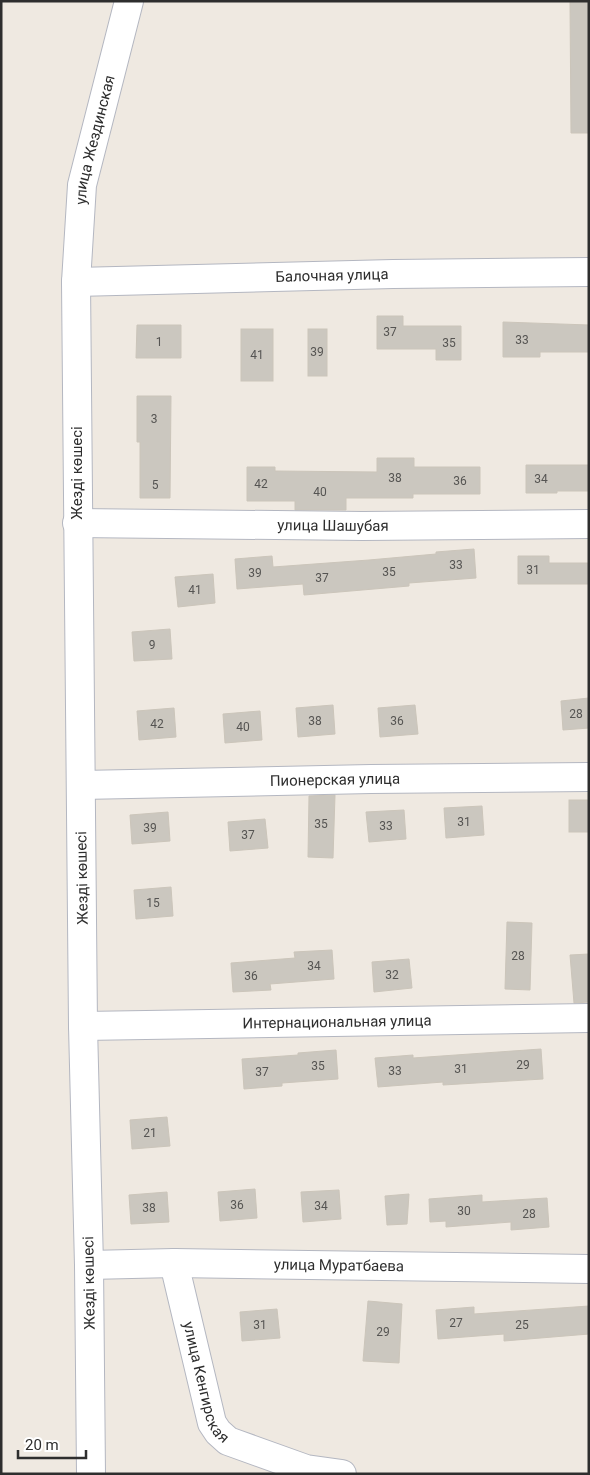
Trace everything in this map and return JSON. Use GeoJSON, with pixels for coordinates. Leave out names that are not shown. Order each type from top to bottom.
{"type":"FeatureCollection","features":[{"type":"Feature","properties":{"kind":"street","name":"улица Жездинская"},"geometry":{"type":"LineString","coordinates":[[76,282],[82,185],[129,1]]}},
{"type":"Feature","properties":{"kind":"street","name":"Балочная улица"},"geometry":{"type":"LineString","coordinates":[[76,282],[393,274],[589,272]]}},
{"type":"Feature","properties":{"kind":"street","name":"Жезді көшесі"},"geometry":{"type":"LineString","coordinates":[[76,282],[91,1474]]}},
{"type":"Feature","properties":{"kind":"street","name":"улица Шашубая"},"geometry":{"type":"LineString","coordinates":[[78,523],[363,526],[589,524]]}},
{"type":"Feature","properties":{"kind":"street","name":"Пионерская улица"},"geometry":{"type":"LineString","coordinates":[[81,785],[589,777]]}},
{"type":"Feature","properties":{"kind":"street","name":"Интернациональная улица"},"geometry":{"type":"LineString","coordinates":[[84,1026],[589,1018]]}},
{"type":"Feature","properties":{"kind":"street","name":"улица Муратбаева"},"geometry":{"type":"LineString","coordinates":[[89,1266],[174,1263],[589,1269]]}},
{"type":"Feature","properties":{"kind":"street","name":"улица Кенгирская"},"geometry":{"type":"LineString","coordinates":[[174,1263],[212,1422],[218,1432],[228,1440],[306,1469],[342,1474]]}},
{"type":"Feature","properties":{"kind":"building"},"geometry":{"type":"Polygon","coordinates":[[[570,1],[589,1],[589,133],[571,133],[570,1]]]}},
{"type":"Feature","properties":{"kind":"building"},"geometry":{"type":"Polygon","coordinates":[[[377,316],[403,316],[403,326],[461,326],[461,360],[436,360],[436,349],[377,349],[377,316]]]}},
{"type":"Feature","properties":{"kind":"building"},"geometry":{"type":"Polygon","coordinates":[[[503,322],[589,325],[589,352],[540,352],[540,357],[503,357],[503,322]]]}},
{"type":"Feature","properties":{"kind":"building"},"geometry":{"type":"Polygon","coordinates":[[[137,325],[181,325],[181,358],[136,358],[137,325]]]}},
{"type":"Feature","properties":{"kind":"building"},"geometry":{"type":"Polygon","coordinates":[[[241,329],[273,329],[273,381],[241,381],[241,329]]]}},
{"type":"Feature","properties":{"kind":"building"},"geometry":{"type":"Polygon","coordinates":[[[308,329],[327,329],[327,376],[308,376],[308,329]]]}},
{"type":"Feature","properties":{"kind":"building"},"geometry":{"type":"Polygon","coordinates":[[[137,396],[171,396],[170,498],[140,498],[140,442],[137,442],[137,396]]]}},
{"type":"Feature","properties":{"kind":"building"},"geometry":{"type":"Polygon","coordinates":[[[377,458],[414,458],[414,467],[480,467],[480,494],[413,494],[413,498],[346,498],[346,510],[295,510],[295,501],[247,501],[247,467],[275,467],[275,471],[377,472],[377,458]]]}},
{"type":"Feature","properties":{"kind":"building"},"geometry":{"type":"Polygon","coordinates":[[[526,465],[589,465],[589,491],[526,493],[526,465]]]}},
{"type":"Feature","properties":{"kind":"building"},"geometry":{"type":"Polygon","coordinates":[[[474,549],[476,578],[409,583],[409,586],[304,595],[303,584],[237,589],[235,559],[272,556],[273,567],[436,554],[436,552],[474,549]]]}},
{"type":"Feature","properties":{"kind":"building"},"geometry":{"type":"Polygon","coordinates":[[[518,556],[549,556],[549,563],[589,563],[589,584],[518,584],[518,556]]]}},
{"type":"Feature","properties":{"kind":"building"},"geometry":{"type":"Polygon","coordinates":[[[213,574],[215,603],[178,607],[175,577],[213,574]]]}},
{"type":"Feature","properties":{"kind":"building"},"geometry":{"type":"Polygon","coordinates":[[[170,629],[172,659],[134,661],[132,632],[170,629]]]}},
{"type":"Feature","properties":{"kind":"building"},"geometry":{"type":"Polygon","coordinates":[[[589,698],[589,728],[563,730],[561,701],[589,698]]]}},
{"type":"Feature","properties":{"kind":"building"},"geometry":{"type":"Polygon","coordinates":[[[333,705],[335,734],[298,737],[296,708],[333,705]]]}},
{"type":"Feature","properties":{"kind":"building"},"geometry":{"type":"Polygon","coordinates":[[[415,705],[418,734],[380,737],[378,708],[415,705]]]}},
{"type":"Feature","properties":{"kind":"building"},"geometry":{"type":"Polygon","coordinates":[[[174,708],[176,737],[139,740],[137,711],[174,708]]]}},
{"type":"Feature","properties":{"kind":"building"},"geometry":{"type":"Polygon","coordinates":[[[260,711],[262,740],[225,743],[223,714],[260,711]]]}},
{"type":"Feature","properties":{"kind":"building"},"geometry":{"type":"Polygon","coordinates":[[[335,795],[333,858],[308,857],[309,796],[335,795]]]}},
{"type":"Feature","properties":{"kind":"building"},"geometry":{"type":"Polygon","coordinates":[[[569,800],[589,800],[589,832],[569,832],[569,800]]]}},
{"type":"Feature","properties":{"kind":"building"},"geometry":{"type":"Polygon","coordinates":[[[482,806],[484,835],[446,838],[444,808],[482,806]]]}},
{"type":"Feature","properties":{"kind":"building"},"geometry":{"type":"Polygon","coordinates":[[[404,810],[406,839],[369,842],[366,812],[404,810]]]}},
{"type":"Feature","properties":{"kind":"building"},"geometry":{"type":"Polygon","coordinates":[[[168,812],[170,841],[132,844],[130,815],[168,812]]]}},
{"type":"Feature","properties":{"kind":"building"},"geometry":{"type":"Polygon","coordinates":[[[265,819],[268,848],[230,851],[228,822],[265,819]]]}},
{"type":"Feature","properties":{"kind":"building"},"geometry":{"type":"Polygon","coordinates":[[[171,887],[173,916],[136,919],[134,890],[171,887]]]}},
{"type":"Feature","properties":{"kind":"building"},"geometry":{"type":"Polygon","coordinates":[[[507,922],[532,923],[530,990],[505,989],[507,922]]]}},
{"type":"Feature","properties":{"kind":"building"},"geometry":{"type":"Polygon","coordinates":[[[332,950],[334,979],[270,984],[271,990],[233,992],[231,963],[295,958],[294,952],[332,950]]]}},
{"type":"Feature","properties":{"kind":"building"},"geometry":{"type":"Polygon","coordinates":[[[589,954],[589,1002],[574,1003],[570,955],[589,954]]]}},
{"type":"Feature","properties":{"kind":"building"},"geometry":{"type":"Polygon","coordinates":[[[409,959],[412,988],[374,992],[372,962],[409,959]]]}},
{"type":"Feature","properties":{"kind":"building"},"geometry":{"type":"Polygon","coordinates":[[[541,1049],[543,1079],[443,1085],[443,1082],[378,1087],[375,1058],[413,1055],[413,1058],[541,1049]]]}},
{"type":"Feature","properties":{"kind":"building"},"geometry":{"type":"Polygon","coordinates":[[[336,1050],[338,1079],[282,1083],[282,1086],[244,1089],[242,1059],[336,1050]]]}},
{"type":"Feature","properties":{"kind":"building"},"geometry":{"type":"Polygon","coordinates":[[[167,1117],[170,1146],[132,1149],[130,1120],[167,1117]]]}},
{"type":"Feature","properties":{"kind":"building"},"geometry":{"type":"Polygon","coordinates":[[[255,1189],[257,1218],[220,1221],[218,1192],[255,1189]]]}},
{"type":"Feature","properties":{"kind":"building"},"geometry":{"type":"Polygon","coordinates":[[[339,1190],[341,1219],[303,1222],[301,1192],[339,1190]]]}},
{"type":"Feature","properties":{"kind":"building"},"geometry":{"type":"Polygon","coordinates":[[[167,1192],[169,1222],[131,1224],[129,1195],[167,1192]]]}},
{"type":"Feature","properties":{"kind":"building"},"geometry":{"type":"Polygon","coordinates":[[[409,1194],[407,1224],[387,1225],[385,1196],[409,1194]]]}},
{"type":"Feature","properties":{"kind":"building"},"geometry":{"type":"Polygon","coordinates":[[[482,1195],[482,1202],[547,1198],[549,1227],[511,1230],[511,1222],[446,1227],[446,1221],[430,1222],[429,1199],[482,1195]]]}},
{"type":"Feature","properties":{"kind":"building"},"geometry":{"type":"Polygon","coordinates":[[[368,1301],[402,1304],[399,1363],[363,1361],[368,1301]]]}},
{"type":"Feature","properties":{"kind":"building"},"geometry":{"type":"Polygon","coordinates":[[[589,1306],[589,1334],[504,1341],[504,1334],[438,1339],[436,1310],[474,1307],[474,1314],[589,1306]]]}},
{"type":"Feature","properties":{"kind":"building"},"geometry":{"type":"Polygon","coordinates":[[[277,1309],[280,1338],[242,1341],[240,1312],[277,1309]]]}}]}
